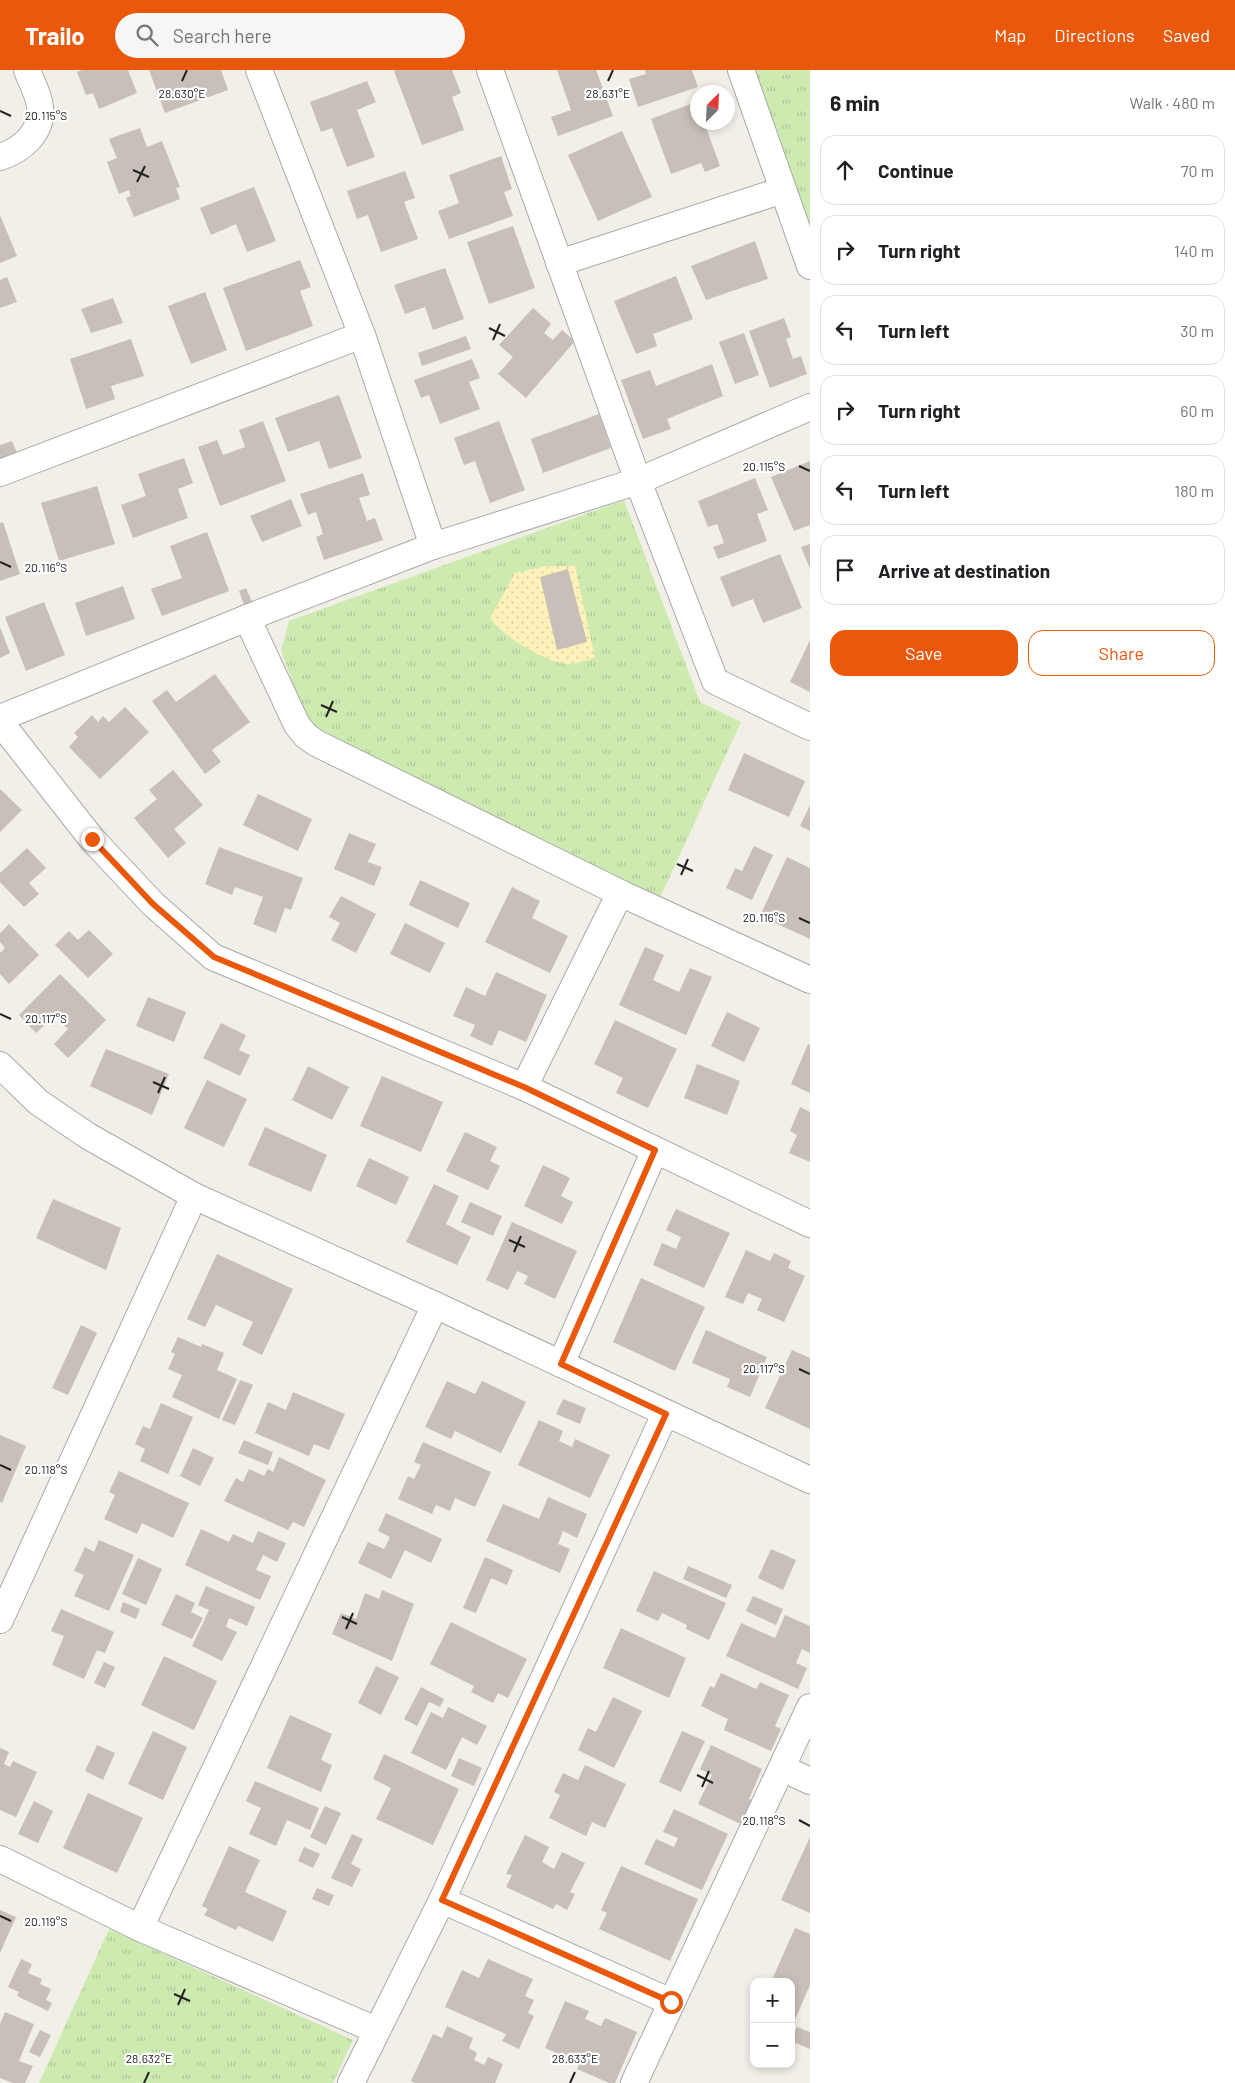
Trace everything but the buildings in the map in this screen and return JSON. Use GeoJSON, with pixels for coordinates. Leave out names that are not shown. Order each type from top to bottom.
{"type":"FeatureCollection","features":[{"type":"Feature","properties":{"kind":"street"},"geometry":{"type":"LineString","coordinates":[[0,157],[9,154],[32,138],[39,122],[40,107],[28,70]]}},
{"type":"Feature","properties":{"kind":"street"},"geometry":{"type":"LineString","coordinates":[[259,70],[362,335],[433,546]]}},
{"type":"Feature","properties":{"kind":"street"},"geometry":{"type":"LineString","coordinates":[[490,70],[638,481],[715,681],[810,727]]}},
{"type":"Feature","properties":{"kind":"street"},"geometry":{"type":"LineString","coordinates":[[741,70],[810,266]]}},
{"type":"Feature","properties":{"kind":"street"},"geometry":{"type":"LineString","coordinates":[[559,263],[783,190]]}},
{"type":"Feature","properties":{"kind":"street"},"geometry":{"type":"LineString","coordinates":[[0,473],[362,335]]}},
{"type":"Feature","properties":{"kind":"street"},"geometry":{"type":"LineString","coordinates":[[0,718],[433,546],[638,481],[810,407]]}},
{"type":"Feature","properties":{"kind":"street"},"geometry":{"type":"LineString","coordinates":[[248,618],[297,725],[306,736],[316,743],[620,893],[810,980]]}},
{"type":"Feature","properties":{"kind":"street"},"geometry":{"type":"LineString","coordinates":[[0,722],[92,839],[153,904],[214,957],[524,1087],[810,1224]]}},
{"type":"Feature","properties":{"kind":"street"},"geometry":{"type":"LineString","coordinates":[[524,1087],[620,893]]}},
{"type":"Feature","properties":{"kind":"street"},"geometry":{"type":"LineString","coordinates":[[0,1065],[38,1102],[88,1136],[194,1196],[435,1305],[810,1480]]}},
{"type":"Feature","properties":{"kind":"street"},"geometry":{"type":"LineString","coordinates":[[561,1364],[655,1150]]}},
{"type":"Feature","properties":{"kind":"street"},"geometry":{"type":"LineString","coordinates":[[0,1620],[9,1572],[194,1196]]}},
{"type":"Feature","properties":{"kind":"street"},"geometry":{"type":"LineString","coordinates":[[140,1928],[435,1305]]}},
{"type":"Feature","properties":{"kind":"street"},"geometry":{"type":"LineString","coordinates":[[351,2083],[442,1900],[666,1414]]}},
{"type":"Feature","properties":{"kind":"street"},"geometry":{"type":"LineString","coordinates":[[634,2083],[810,1707]]}},
{"type":"Feature","properties":{"kind":"street"},"geometry":{"type":"LineString","coordinates":[[782,1768],[810,1781]]}},
{"type":"Feature","properties":{"kind":"street"},"geometry":{"type":"LineString","coordinates":[[0,1859],[140,1928],[376,2030]]}},
{"type":"Feature","properties":{"kind":"street"},"geometry":{"type":"LineString","coordinates":[[442,1900],[671,2002]]}},
{"type":"Feature","properties":{"kind":"green space"},"geometry":{"type":"Polygon","coordinates":[[[746,70],[810,70],[810,252],[746,70]]]}},
{"type":"Feature","properties":{"kind":"green space"},"geometry":{"type":"Polygon","coordinates":[[[624,500],[700,702],[741,722],[659,900],[326,737],[306,718],[281,651],[289,621],[624,500]]]}},
{"type":"Feature","properties":{"kind":"green space"},"geometry":{"type":"Polygon","coordinates":[[[109,1929],[353,2040],[333,2083],[39,2083],[109,1929]]]}},
{"type":"Feature","properties":{"kind":"sand"},"geometry":{"type":"Polygon","coordinates":[[[546,566],[575,566],[595,658],[568,664],[548,659],[536,654],[505,633],[490,618],[515,573],[546,566]]]}},
{"type":"Feature","properties":{"kind":"route"},"geometry":{"type":"LineString","coordinates":[[92,839],[153,904],[214,957],[524,1087],[655,1150],[561,1364],[666,1414],[442,1900],[671,2002]]}}]}
